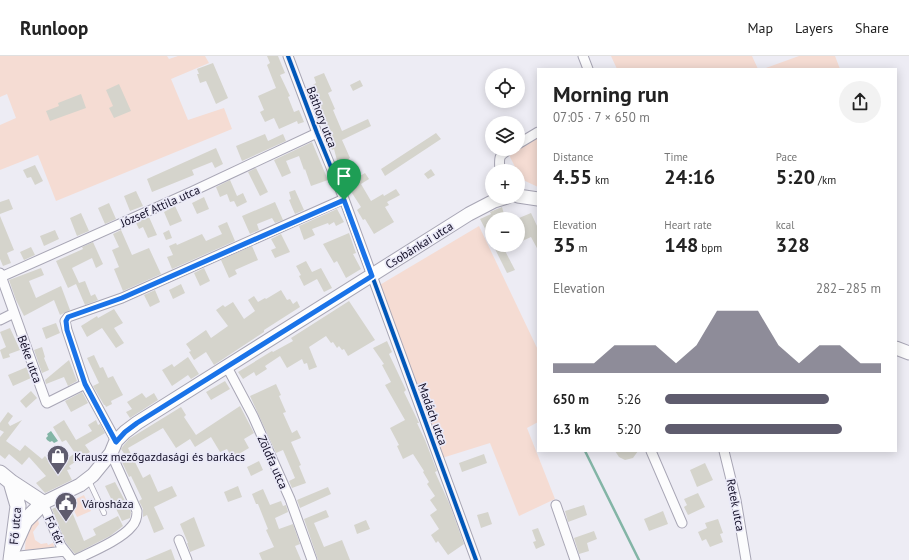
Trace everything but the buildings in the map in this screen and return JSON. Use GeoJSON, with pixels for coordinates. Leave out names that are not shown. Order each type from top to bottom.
{"type":"FeatureCollection","features":[{"type":"Feature","properties":{"kind":"main road"},"geometry":{"type":"LineString","coordinates":[[525,197],[537,199]]}},
{"type":"Feature","properties":{"kind":"main road","name":"Csobánkai utca"},"geometry":{"type":"LineString","coordinates":[[40,503],[88,480],[99,470],[125,432],[137,423],[487,204]]}},
{"type":"Feature","properties":{"kind":"main road"},"geometry":{"type":"LineString","coordinates":[[897,348],[909,353]]}},
{"type":"Feature","properties":{"kind":"main road"},"geometry":{"type":"LineString","coordinates":[[5,477],[40,503]]}},
{"type":"Feature","properties":{"kind":"main road","name":"Fő utca"},"geometry":{"type":"LineString","coordinates":[[5,477],[18,506],[12,555]]}},
{"type":"Feature","properties":{"kind":"main road"},"geometry":{"type":"LineString","coordinates":[[18,506],[27,501],[40,503]]}},
{"type":"Feature","properties":{"kind":"main road"},"geometry":{"type":"LineString","coordinates":[[12,555],[25,521],[40,503]]}},
{"type":"Feature","properties":{"kind":"street","name":"Báthory utca"},"geometry":{"type":"LineString","coordinates":[[288,56],[372,276]]}},
{"type":"Feature","properties":{"kind":"street"},"geometry":{"type":"LineString","coordinates":[[583,56],[588,68]]}},
{"type":"Feature","properties":{"kind":"street","name":"József Attila utca"},"geometry":{"type":"LineString","coordinates":[[1,275],[191,192],[317,133]]}},
{"type":"Feature","properties":{"kind":"street"},"geometry":{"type":"LineString","coordinates":[[525,140],[537,133]]}},
{"type":"Feature","properties":{"kind":"street"},"geometry":{"type":"LineString","coordinates":[[75,560],[126,532],[133,526],[137,516],[114,447],[85,384],[69,336],[66,321],[68,317],[122,298],[344,200]]}},
{"type":"Feature","properties":{"kind":"street","name":"Béke utca"},"geometry":{"type":"LineString","coordinates":[[1,275],[46,402],[47,403],[85,384]]}},
{"type":"Feature","properties":{"kind":"street","name":"Madách utca"},"geometry":{"type":"LineString","coordinates":[[372,276],[476,560]]}},
{"type":"Feature","properties":{"kind":"street"},"geometry":{"type":"LineString","coordinates":[[0,320],[14,313]]}},
{"type":"Feature","properties":{"kind":"street","name":"Zöldfa utca"},"geometry":{"type":"LineString","coordinates":[[227,367],[253,416],[290,500],[312,560]]}},
{"type":"Feature","properties":{"kind":"street"},"geometry":{"type":"LineString","coordinates":[[651,452],[682,523]]}},
{"type":"Feature","properties":{"kind":"street","name":"Retek utca"},"geometry":{"type":"LineString","coordinates":[[724,452],[736,500],[746,560]]}},
{"type":"Feature","properties":{"kind":"street","name":"Fő tér"},"geometry":{"type":"LineString","coordinates":[[12,555],[65,551],[40,503]]}},
{"type":"Feature","properties":{"kind":"street"},"geometry":{"type":"LineString","coordinates":[[556,505],[575,560]]}},
{"type":"Feature","properties":{"kind":"street"},"geometry":{"type":"LineString","coordinates":[[179,540],[187,560]]}},
{"type":"Feature","properties":{"kind":"street"},"geometry":{"type":"LineString","coordinates":[[65,551],[72,560]]}},
{"type":"Feature","properties":{"kind":"lane"},"geometry":{"type":"LineString","coordinates":[[88,480],[104,513]]}},
{"type":"Feature","properties":{"kind":"shaded area"},"geometry":{"type":"Polygon","coordinates":[[[0,56],[167,56],[169,59],[178,56],[205,56],[209,63],[171,79],[188,120],[224,108],[232,129],[56,201],[38,155],[0,170],[0,125],[16,118],[7,94],[0,97],[0,56]]]}},
{"type":"Feature","properties":{"kind":"shaded area"},"geometry":{"type":"Polygon","coordinates":[[[611,56],[752,56],[758,68],[617,68],[611,56]]]}},
{"type":"Feature","properties":{"kind":"shaded area"},"geometry":{"type":"Polygon","coordinates":[[[799,56],[835,56],[840,68],[766,68],[799,56]]]}},
{"type":"Feature","properties":{"kind":"shaded area"},"geometry":{"type":"Polygon","coordinates":[[[537,136],[537,187],[525,181],[525,164],[514,164],[510,156],[525,156],[525,143],[537,136]]]}},
{"type":"Feature","properties":{"kind":"shaded area"},"geometry":{"type":"Polygon","coordinates":[[[479,226],[485,239],[485,252],[491,252],[537,348],[537,423],[527,428],[555,499],[519,516],[490,443],[442,458],[378,286],[479,226]]]}},
{"type":"Feature","properties":{"kind":"shaded area"},"geometry":{"type":"Polygon","coordinates":[[[51,431],[58,441],[54,443],[52,441],[50,442],[46,438],[48,436],[47,434],[51,431]]]}},
{"type":"Feature","properties":{"kind":"shaded area"},"geometry":{"type":"Polygon","coordinates":[[[84,495],[91,511],[77,517],[70,502],[84,495]]]}},
{"type":"Feature","properties":{"kind":"shaded area"},"geometry":{"type":"Polygon","coordinates":[[[37,516],[39,524],[33,532],[35,540],[41,544],[47,543],[48,545],[53,543],[55,548],[25,550],[26,531],[37,516]]]}},
{"type":"Feature","properties":{"kind":"waterway"},"geometry":{"type":"LineString","coordinates":[[585,452],[639,560]]}},
{"type":"Feature","properties":{"kind":"cycle path"},"geometry":{"type":"LineString","coordinates":[[288,56],[344,199],[476,560]]}},
{"type":"Feature","properties":{"kind":"cycle path"},"geometry":{"type":"LineString","coordinates":[[116,441],[85,384],[67,330],[65,321],[68,317],[122,298],[344,199]]}},
{"type":"Feature","properties":{"kind":"place","name":"Krausz mezőgazdasági és barkács"},"geometry":{"type":"Point","coordinates":[58,476]}},
{"type":"Feature","properties":{"kind":"place","name":"Városháza"},"geometry":{"type":"Point","coordinates":[66,522]}},
{"type":"Feature","properties":{"kind":"route"},"geometry":{"type":"LineString","coordinates":[[344,200],[372,276],[137,423],[125,432],[116,442],[85,384],[67,330],[66,321],[68,317],[122,298],[344,200]]}}]}
